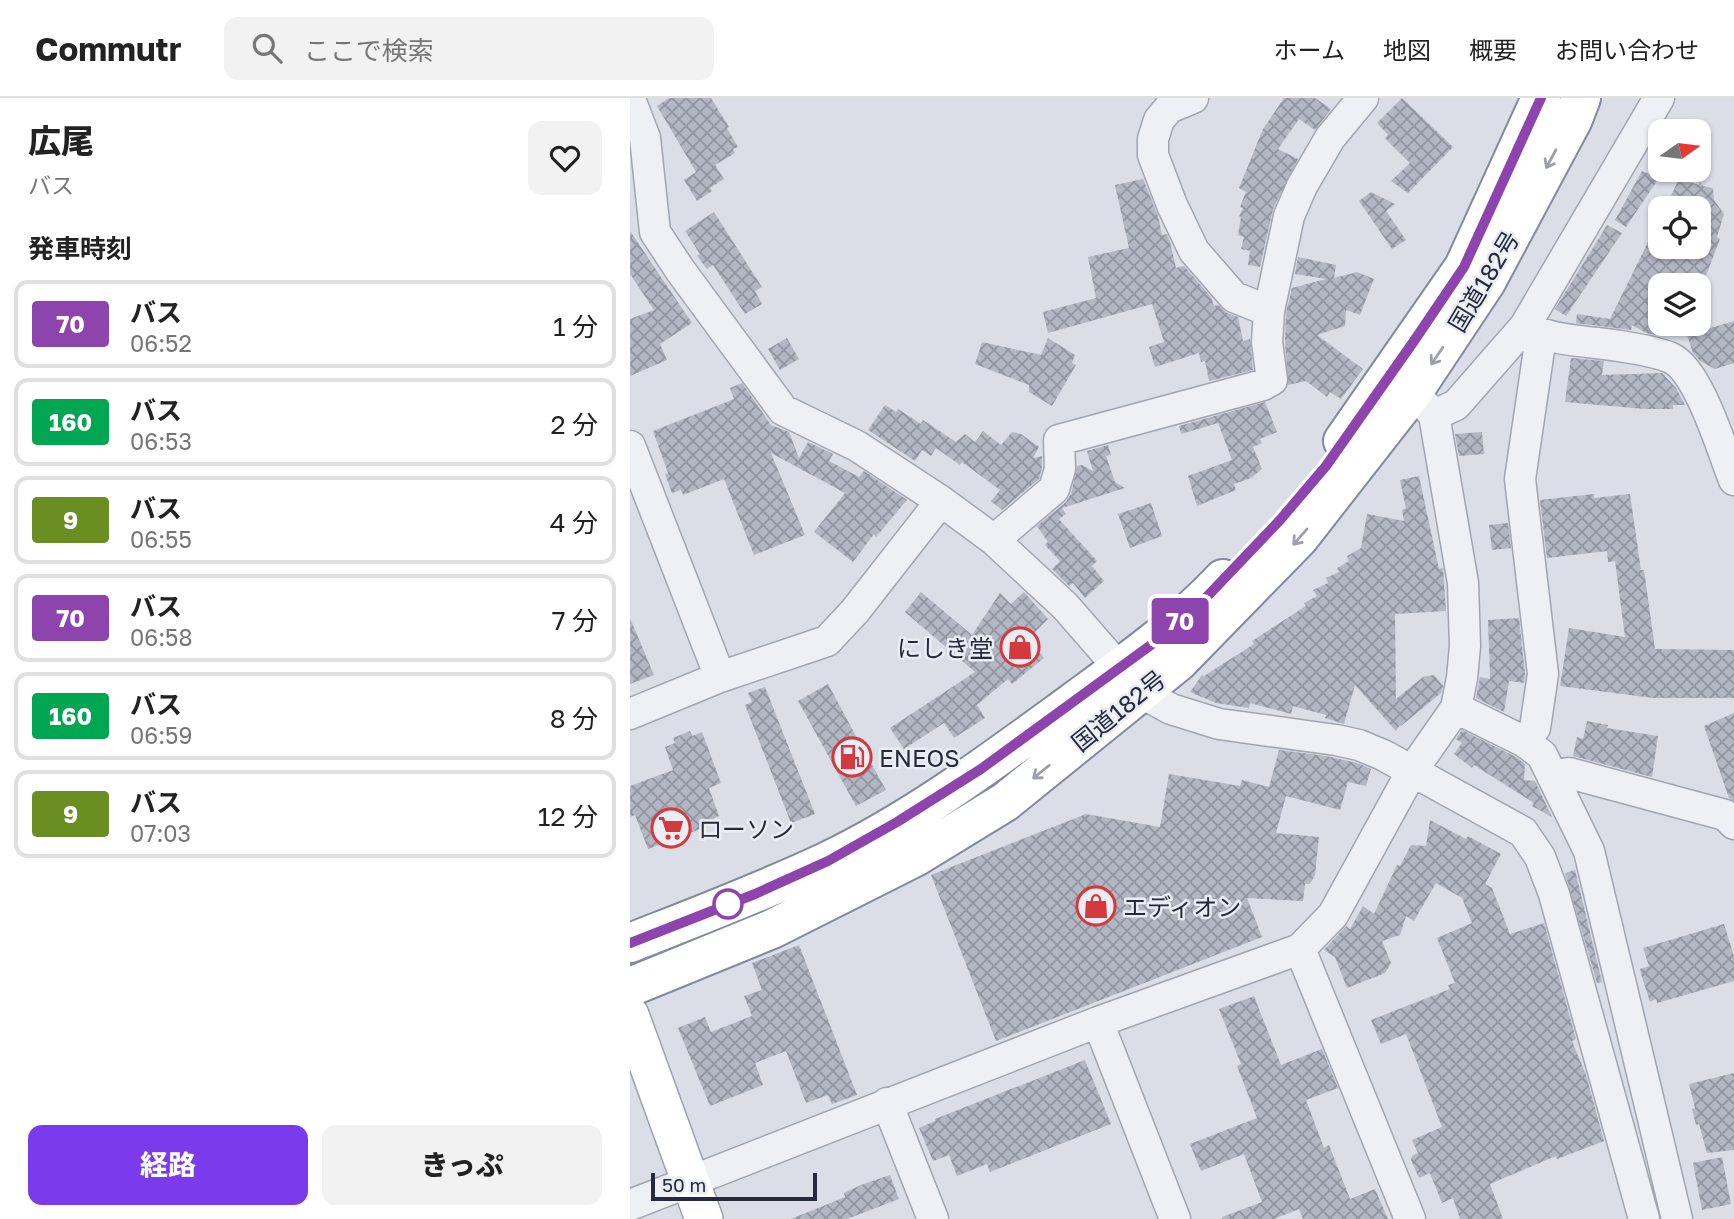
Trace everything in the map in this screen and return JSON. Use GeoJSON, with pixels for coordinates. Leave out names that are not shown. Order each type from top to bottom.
{"type":"FeatureCollection","features":[{"type":"Feature","properties":{"kind":"highway","name":"国道182号"},"geometry":{"type":"LineString","coordinates":[[630,987],[772,929],[915,857],[1005,802],[1129,680],[1155,642],[1199,605],[1280,520],[1326,466],[1464,267],[1541,98]]}},
{"type":"Feature","properties":{"kind":"highway","name":"国道182号"},"geometry":{"type":"LineString","coordinates":[[630,943],[755,894],[840,854],[1129,680],[1178,662],[1300,538],[1423,403],[1581,105]]}},
{"type":"Feature","properties":{"kind":"main road"},"geometry":{"type":"LineString","coordinates":[[630,1014],[704,1219]]}},
{"type":"Feature","properties":{"kind":"street"},"geometry":{"type":"LineString","coordinates":[[1193,98],[1169,108],[1159,120],[1153,139],[1153,155],[1172,205],[1194,251],[1234,297],[1269,311]]}},
{"type":"Feature","properties":{"kind":"street"},"geometry":{"type":"LineString","coordinates":[[994,540],[1054,489],[1060,468],[1059,440],[1263,385],[1272,380],[1267,342],[1269,311],[1289,216],[1330,138],[1363,98]]}},
{"type":"Feature","properties":{"kind":"street"},"geometry":{"type":"LineString","coordinates":[[630,1205],[1098,1022],[1300,949],[1333,915],[1412,771],[1456,708],[1465,646],[1463,583],[1423,403],[1456,405],[1533,331],[1659,98]]}},
{"type":"Feature","properties":{"kind":"street"},"geometry":{"type":"LineString","coordinates":[[630,99],[645,138],[641,221],[655,232],[783,410],[856,446],[941,501],[994,540],[1065,606],[1129,680],[1171,709],[1219,724],[1359,745],[1383,755],[1523,832],[1540,857],[1554,894],[1644,1219]]}},
{"type":"Feature","properties":{"kind":"street"},"geometry":{"type":"LineString","coordinates":[[1533,331],[1671,358],[1685,369],[1698,388],[1734,480]]}},
{"type":"Feature","properties":{"kind":"street"},"geometry":{"type":"LineString","coordinates":[[1525,742],[1535,728],[1543,674],[1520,479],[1533,331]]}},
{"type":"Feature","properties":{"kind":"street"},"geometry":{"type":"LineString","coordinates":[[630,446],[720,677]]}},
{"type":"Feature","properties":{"kind":"street"},"geometry":{"type":"LineString","coordinates":[[630,714],[720,677],[827,640],[855,611],[941,501]]}},
{"type":"Feature","properties":{"kind":"street"},"geometry":{"type":"LineString","coordinates":[[1456,708],[1525,742],[1542,755],[1589,850],[1677,1219]]}},
{"type":"Feature","properties":{"kind":"street"},"geometry":{"type":"LineString","coordinates":[[1552,776],[1569,773],[1582,776],[1725,815],[1734,824]]}},
{"type":"Feature","properties":{"kind":"street"},"geometry":{"type":"LineString","coordinates":[[1300,949],[1410,1219]]}},
{"type":"Feature","properties":{"kind":"street"},"geometry":{"type":"LineString","coordinates":[[1098,1022],[1175,1219]]}},
{"type":"Feature","properties":{"kind":"street"},"geometry":{"type":"LineString","coordinates":[[887,1103],[933,1219]]}},
{"type":"Feature","properties":{"kind":"building"},"geometry":{"type":"Polygon","coordinates":[[[669,98],[711,98],[738,147],[733,149],[735,153],[715,165],[724,179],[697,201],[684,180],[696,172],[657,106],[669,98]]]}},
{"type":"Feature","properties":{"kind":"building"},"geometry":{"type":"Polygon","coordinates":[[[1284,98],[1315,98],[1331,109],[1315,130],[1299,119],[1278,149],[1298,159],[1273,209],[1260,267],[1248,265],[1250,251],[1241,249],[1244,237],[1238,235],[1239,216],[1243,208],[1240,207],[1246,192],[1239,188],[1263,129],[1284,98]]]}},
{"type":"Feature","properties":{"kind":"building"},"geometry":{"type":"Polygon","coordinates":[[[1402,98],[1453,147],[1408,193],[1391,181],[1410,163],[1385,138],[1388,135],[1377,123],[1402,98]]]}},
{"type":"Feature","properties":{"kind":"building"},"geometry":{"type":"Polygon","coordinates":[[[1642,171],[1648,173],[1648,182],[1656,182],[1626,227],[1615,220],[1642,171]]]}},
{"type":"Feature","properties":{"kind":"building"},"geometry":{"type":"Polygon","coordinates":[[[1143,179],[1158,216],[1162,235],[1167,234],[1170,242],[1176,268],[1184,266],[1211,297],[1214,306],[1218,305],[1227,313],[1238,317],[1243,341],[1250,339],[1253,370],[1209,381],[1205,361],[1201,362],[1199,353],[1155,367],[1149,347],[1164,342],[1152,304],[1048,333],[1043,312],[1096,298],[1088,257],[1129,248],[1115,185],[1143,179]]]}},
{"type":"Feature","properties":{"kind":"building"},"geometry":{"type":"Polygon","coordinates":[[[1678,182],[1699,185],[1700,182],[1703,186],[1713,188],[1714,200],[1724,214],[1717,237],[1720,239],[1707,273],[1648,273],[1648,333],[1632,325],[1631,330],[1576,323],[1577,314],[1610,319],[1648,242],[1648,259],[1711,259],[1711,196],[1671,196],[1678,182]]]}},
{"type":"Feature","properties":{"kind":"building"},"geometry":{"type":"Polygon","coordinates":[[[1371,192],[1395,204],[1386,211],[1406,240],[1392,249],[1359,201],[1371,192]]]}},
{"type":"Feature","properties":{"kind":"building"},"geometry":{"type":"Polygon","coordinates":[[[714,212],[762,287],[755,291],[762,304],[745,314],[713,265],[707,269],[697,256],[700,254],[685,231],[714,212]]]}},
{"type":"Feature","properties":{"kind":"building"},"geometry":{"type":"Polygon","coordinates":[[[1607,225],[1622,233],[1566,316],[1555,309],[1607,225]]]}},
{"type":"Feature","properties":{"kind":"building"},"geometry":{"type":"Polygon","coordinates":[[[630,231],[692,323],[660,344],[667,360],[630,376],[630,319],[654,310],[630,274],[630,231]]]}},
{"type":"Feature","properties":{"kind":"building"},"geometry":{"type":"Polygon","coordinates":[[[1298,257],[1336,265],[1334,278],[1357,272],[1374,279],[1360,315],[1346,310],[1345,326],[1317,335],[1363,369],[1341,399],[1330,392],[1327,397],[1306,381],[1288,385],[1286,313],[1292,288],[1326,279],[1295,274],[1298,257]]]}},
{"type":"Feature","properties":{"kind":"building"},"geometry":{"type":"Polygon","coordinates":[[[1734,321],[1734,363],[1715,369],[1700,361],[1693,353],[1687,336],[1711,336],[1711,328],[1734,321]]]}},
{"type":"Feature","properties":{"kind":"building"},"geometry":{"type":"Polygon","coordinates":[[[787,338],[799,359],[780,370],[768,349],[787,338]]]}},
{"type":"Feature","properties":{"kind":"building"},"geometry":{"type":"Polygon","coordinates":[[[1048,338],[1075,355],[1072,363],[1076,365],[1052,406],[1029,392],[1029,385],[975,364],[982,342],[1041,355],[1048,338]]]}},
{"type":"Feature","properties":{"kind":"building"},"geometry":{"type":"Polygon","coordinates":[[[1571,358],[1604,361],[1602,375],[1662,373],[1676,388],[1685,405],[1673,405],[1673,409],[1645,409],[1565,402],[1571,358]]]}},
{"type":"Feature","properties":{"kind":"building"},"geometry":{"type":"Polygon","coordinates":[[[742,383],[771,425],[789,432],[799,458],[808,442],[833,454],[829,461],[859,477],[864,471],[907,500],[876,537],[874,534],[853,562],[814,532],[845,493],[771,453],[805,535],[754,555],[724,479],[683,495],[681,490],[672,493],[653,431],[734,399],[730,388],[742,383]]]}},
{"type":"Feature","properties":{"kind":"building"},"geometry":{"type":"Polygon","coordinates":[[[1265,402],[1277,432],[1260,439],[1262,443],[1253,447],[1262,469],[1251,478],[1234,484],[1236,490],[1197,506],[1188,476],[1232,460],[1218,423],[1181,434],[1179,426],[1265,402]]]}},
{"type":"Feature","properties":{"kind":"building"},"geometry":{"type":"Polygon","coordinates":[[[885,405],[896,412],[898,409],[921,424],[923,420],[956,442],[965,434],[975,442],[983,431],[1001,445],[1012,432],[1021,434],[1039,447],[1033,458],[1042,456],[1039,479],[1002,510],[991,501],[1000,490],[962,462],[960,465],[936,448],[931,456],[922,450],[915,461],[868,430],[885,405]]]}},
{"type":"Feature","properties":{"kind":"building"},"geometry":{"type":"Polygon","coordinates":[[[1482,432],[1484,454],[1459,456],[1455,434],[1482,432]]]}},
{"type":"Feature","properties":{"kind":"building"},"geometry":{"type":"Polygon","coordinates":[[[1108,445],[1111,455],[1106,456],[1115,482],[1125,488],[1062,508],[1066,514],[1059,519],[1097,561],[1092,566],[1104,581],[1085,598],[1073,583],[1069,586],[1052,569],[1060,561],[1045,545],[1048,542],[1037,526],[1066,502],[1071,494],[1077,466],[1082,465],[1093,471],[1087,451],[1108,445]]]}},
{"type":"Feature","properties":{"kind":"building"},"geometry":{"type":"Polygon","coordinates":[[[1419,476],[1439,569],[1443,568],[1446,611],[1395,614],[1396,699],[1423,677],[1434,675],[1443,686],[1441,693],[1396,731],[1355,685],[1344,724],[1325,718],[1326,715],[1293,706],[1291,714],[1250,703],[1249,708],[1216,703],[1190,692],[1202,675],[1254,644],[1252,641],[1317,596],[1313,590],[1328,583],[1326,578],[1339,572],[1337,568],[1349,561],[1347,556],[1361,548],[1367,514],[1404,521],[1402,510],[1406,509],[1400,480],[1419,476]]]}},
{"type":"Feature","properties":{"kind":"building"},"geometry":{"type":"Polygon","coordinates":[[[1594,494],[1594,498],[1630,494],[1655,649],[1734,650],[1734,698],[1653,698],[1560,686],[1569,628],[1625,637],[1615,561],[1608,562],[1607,551],[1547,558],[1540,500],[1594,494]]]}},
{"type":"Feature","properties":{"kind":"building"},"geometry":{"type":"Polygon","coordinates":[[[1151,503],[1162,536],[1130,548],[1118,514],[1151,503]]]}},
{"type":"Feature","properties":{"kind":"building"},"geometry":{"type":"Polygon","coordinates":[[[1508,523],[1511,548],[1492,550],[1489,525],[1508,523]]]}},
{"type":"Feature","properties":{"kind":"building"},"geometry":{"type":"Polygon","coordinates":[[[921,592],[972,635],[1000,593],[1011,604],[1024,592],[1048,619],[1028,639],[1044,658],[1012,684],[1008,679],[977,705],[985,718],[954,738],[944,723],[904,749],[890,728],[975,672],[905,612],[921,592]]]}},
{"type":"Feature","properties":{"kind":"building"},"geometry":{"type":"Polygon","coordinates":[[[630,618],[654,675],[630,684],[630,618]]]}},
{"type":"Feature","properties":{"kind":"building"},"geometry":{"type":"Polygon","coordinates":[[[1519,618],[1524,683],[1509,681],[1504,712],[1476,698],[1480,677],[1490,679],[1488,620],[1519,618]]]}},
{"type":"Feature","properties":{"kind":"building"},"geometry":{"type":"Polygon","coordinates":[[[828,684],[857,738],[848,747],[853,752],[862,747],[886,790],[856,806],[798,701],[828,684]]]}},
{"type":"Feature","properties":{"kind":"building"},"geometry":{"type":"Polygon","coordinates":[[[765,687],[815,814],[791,823],[745,705],[752,702],[748,693],[765,687]]]}},
{"type":"Feature","properties":{"kind":"building"},"geometry":{"type":"Polygon","coordinates":[[[1734,713],[1734,801],[1729,798],[1704,726],[1734,713]]]}},
{"type":"Feature","properties":{"kind":"building"},"geometry":{"type":"Polygon","coordinates":[[[1587,721],[1608,725],[1607,728],[1658,736],[1652,777],[1573,756],[1577,737],[1583,739],[1587,721]]]}},
{"type":"Feature","properties":{"kind":"building"},"geometry":{"type":"Polygon","coordinates":[[[1462,730],[1525,764],[1524,780],[1535,781],[1552,817],[1454,754],[1462,743],[1456,739],[1462,730]]]}},
{"type":"Feature","properties":{"kind":"building"},"geometry":{"type":"Polygon","coordinates":[[[690,731],[692,736],[702,732],[721,783],[709,788],[719,816],[714,818],[716,823],[648,849],[635,815],[630,817],[630,786],[673,770],[665,747],[675,743],[673,738],[690,731]]]}},
{"type":"Feature","properties":{"kind":"building","name":"エディオン"},"geometry":{"type":"Polygon","coordinates":[[[1279,750],[1326,756],[1371,769],[1366,786],[1348,782],[1340,810],[1286,796],[1276,833],[1319,837],[1315,875],[1310,884],[1305,884],[1303,901],[1247,898],[1262,937],[996,1041],[931,875],[1086,814],[1160,827],[1169,774],[1240,786],[1242,780],[1269,787],[1279,750]]]}},
{"type":"Feature","properties":{"kind":"building"},"geometry":{"type":"Polygon","coordinates":[[[1430,820],[1501,854],[1485,884],[1492,888],[1510,934],[1544,923],[1576,1039],[1572,1041],[1586,1075],[1604,1141],[1557,1159],[1556,1156],[1490,1184],[1503,1219],[1460,1219],[1453,1198],[1442,1203],[1430,1173],[1419,1178],[1411,1160],[1412,1156],[1418,1153],[1412,1140],[1442,1127],[1406,1034],[1381,1044],[1371,1020],[1450,989],[1448,985],[1455,983],[1437,938],[1472,923],[1462,898],[1436,883],[1414,921],[1406,916],[1400,935],[1382,941],[1391,963],[1385,973],[1347,988],[1335,957],[1324,950],[1346,926],[1350,929],[1363,906],[1374,914],[1397,865],[1400,866],[1411,845],[1426,846],[1430,820]]]}},
{"type":"Feature","properties":{"kind":"building"},"geometry":{"type":"Polygon","coordinates":[[[1575,870],[1602,982],[1597,983],[1565,873],[1575,870]]]}},
{"type":"Feature","properties":{"kind":"building"},"geometry":{"type":"Polygon","coordinates":[[[1724,924],[1734,956],[1734,981],[1657,1003],[1656,999],[1650,1002],[1640,969],[1649,966],[1643,948],[1724,924]]]}},
{"type":"Feature","properties":{"kind":"building"},"geometry":{"type":"Polygon","coordinates":[[[799,945],[857,1095],[832,1104],[828,1095],[806,1103],[786,1051],[755,1063],[763,1085],[710,1106],[678,1028],[705,1017],[711,1032],[752,1016],[744,996],[762,990],[752,963],[799,945]]]}},
{"type":"Feature","properties":{"kind":"building"},"geometry":{"type":"Polygon","coordinates":[[[1254,996],[1281,1065],[1322,1049],[1338,1088],[1306,1100],[1324,1148],[1329,1145],[1350,1199],[1375,1189],[1388,1219],[1303,1219],[1299,1209],[1274,1219],[1222,1219],[1262,1202],[1244,1154],[1201,1171],[1190,1144],[1257,1118],[1237,1066],[1241,1064],[1219,1009],[1254,996]]]}},
{"type":"Feature","properties":{"kind":"building"},"geometry":{"type":"Polygon","coordinates":[[[1085,1060],[1111,1124],[990,1172],[987,1164],[957,1176],[949,1155],[933,1161],[919,1128],[935,1119],[1085,1060]]]}},
{"type":"Feature","properties":{"kind":"building"},"geometry":{"type":"Polygon","coordinates":[[[1734,1073],[1734,1150],[1707,1153],[1699,1124],[1696,1125],[1689,1084],[1734,1073]]]}},
{"type":"Feature","properties":{"kind":"building"},"geometry":{"type":"Polygon","coordinates":[[[1722,1157],[1731,1204],[1702,1210],[1693,1163],[1722,1157]]]}},
{"type":"Feature","properties":{"kind":"building"},"geometry":{"type":"Polygon","coordinates":[[[890,1175],[899,1199],[847,1219],[791,1219],[845,1197],[844,1193],[861,1185],[890,1175]]]}},
{"type":"Feature","properties":{"kind":"bus line","name":"70"},"geometry":{"type":"LineString","coordinates":[[630,943],[755,894],[828,861],[897,822],[981,769],[1155,642],[1199,605],[1280,520],[1326,466],[1464,267],[1541,98]]}},
{"type":"Feature","properties":{"kind":"place","name":"にしき堂"},"geometry":{"type":"Point","coordinates":[1020,647]}},
{"type":"Feature","properties":{"kind":"place","name":"ENEOS"},"geometry":{"type":"Point","coordinates":[852,757]}},
{"type":"Feature","properties":{"kind":"place","name":"ローソン"},"geometry":{"type":"Point","coordinates":[671,828]}},
{"type":"Feature","properties":{"kind":"place","name":"エディオン"},"geometry":{"type":"Point","coordinates":[1096,906]}}]}
